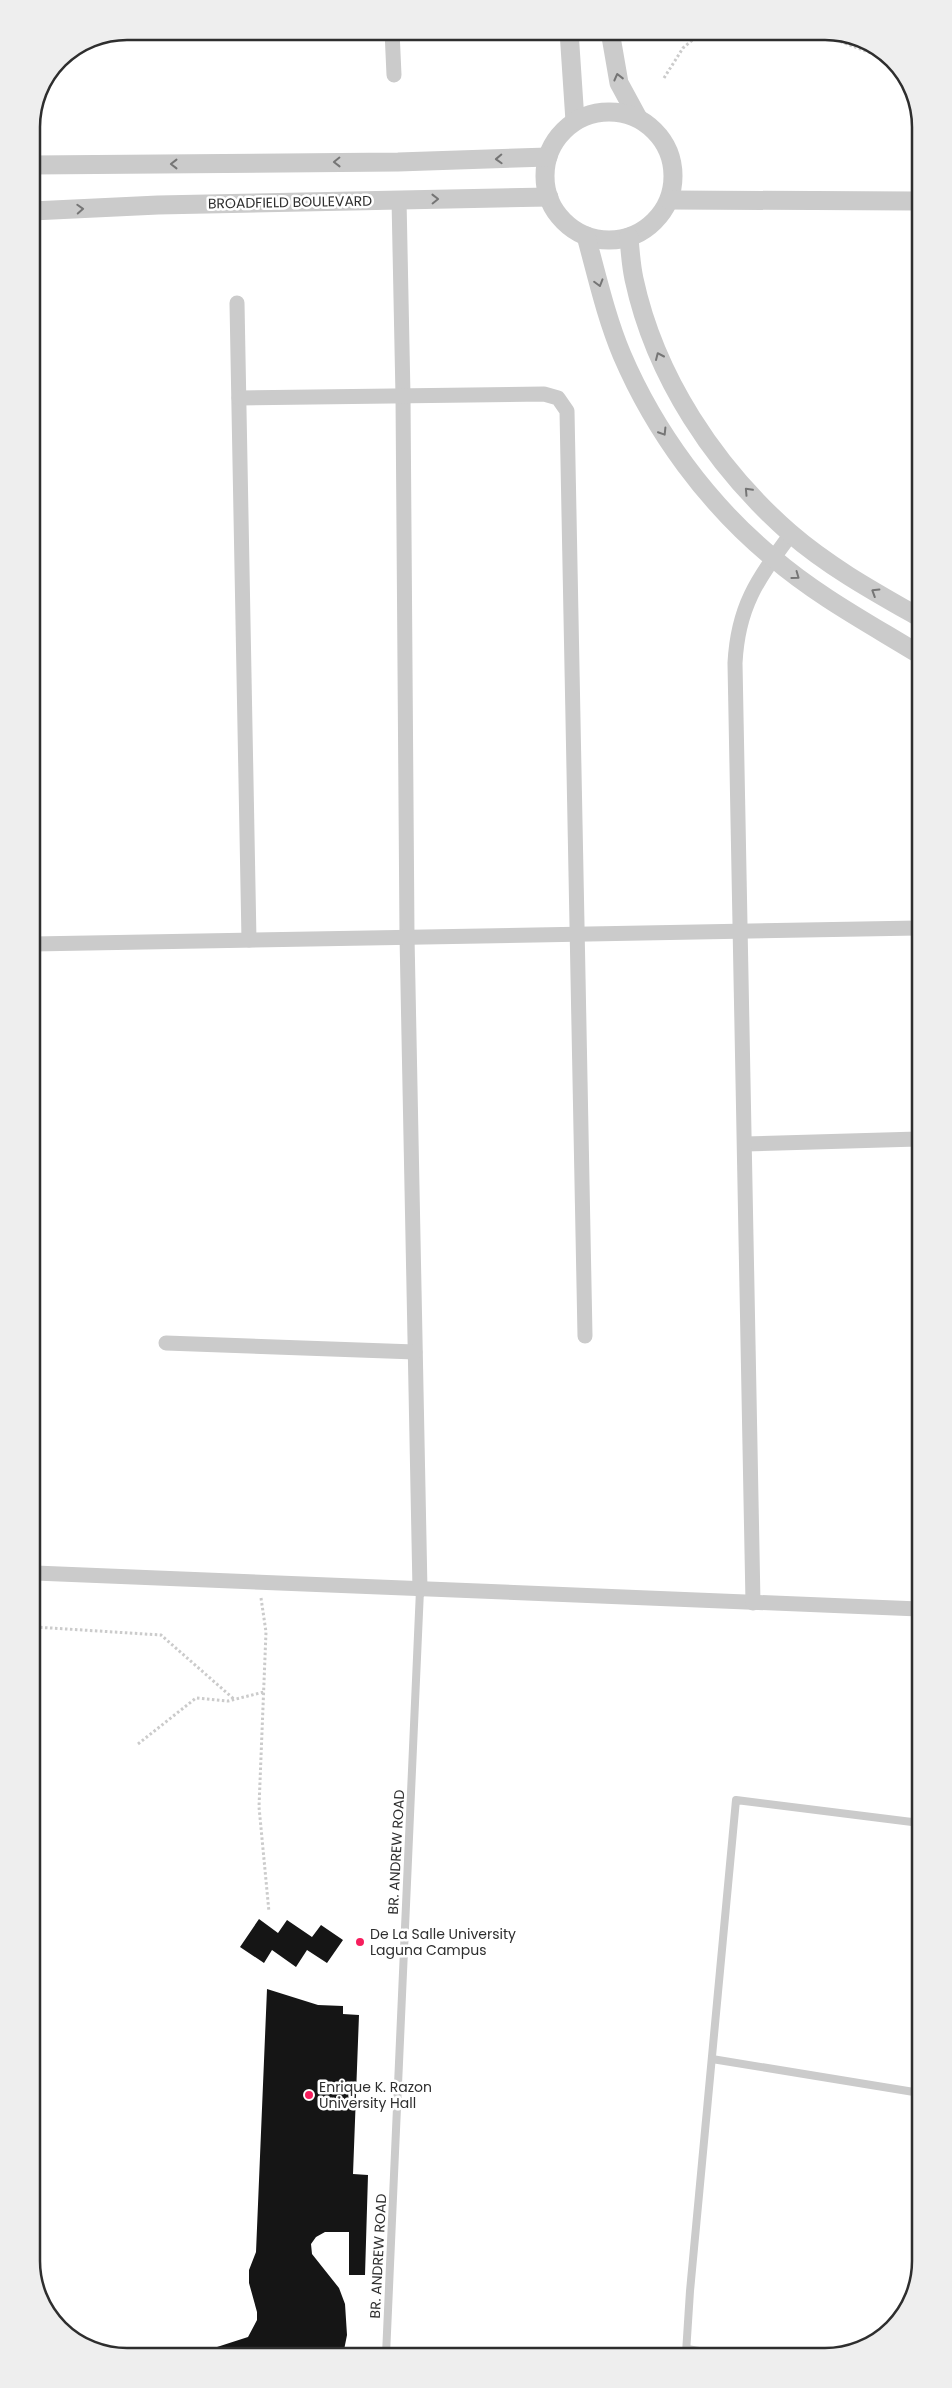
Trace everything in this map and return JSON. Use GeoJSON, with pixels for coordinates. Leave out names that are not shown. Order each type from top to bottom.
{"type":"FeatureCollection","features":[{"type":"Feature","properties":{"kind":"street"},"geometry":{"type":"LineString","coordinates":[[392,40],[394,75]]}},
{"type":"Feature","properties":{"kind":"street"},"geometry":{"type":"LineString","coordinates":[[570,40],[575,121]]}},
{"type":"Feature","properties":{"kind":"street"},"geometry":{"type":"LineString","coordinates":[[612,40],[619,83],[638,118]]}},
{"type":"Feature","properties":{"kind":"street"},"geometry":{"type":"LineString","coordinates":[[617,111],[638,118],[655,131],[667,149],[673,170],[670,200],[648,227],[629,237],[608,241],[586,236],[567,225],[552,208],[545,186],[545,167],[548,157],[561,133],[575,121],[596,113],[617,111]]}},
{"type":"Feature","properties":{"kind":"street"},"geometry":{"type":"LineString","coordinates":[[40,165],[369,162],[548,157]]}},
{"type":"Feature","properties":{"kind":"street","name":"BROADFIELD BOULEVARD"},"geometry":{"type":"LineString","coordinates":[[40,211],[158,205],[549,197]]}},
{"type":"Feature","properties":{"kind":"street"},"geometry":{"type":"LineString","coordinates":[[399,199],[403,396],[407,936],[420,1590]]}},
{"type":"Feature","properties":{"kind":"street"},"geometry":{"type":"LineString","coordinates":[[670,200],[912,201]]}},
{"type":"Feature","properties":{"kind":"street"},"geometry":{"type":"LineString","coordinates":[[586,236],[623,356],[660,426],[686,466],[711,497],[752,540],[773,558],[846,610],[912,649]]}},
{"type":"Feature","properties":{"kind":"street"},"geometry":{"type":"LineString","coordinates":[[629,237],[633,278],[646,323],[670,381],[685,407],[732,474],[791,534],[837,568],[912,613]]}},
{"type":"Feature","properties":{"kind":"street"},"geometry":{"type":"LineString","coordinates":[[237,303],[249,940]]}},
{"type":"Feature","properties":{"kind":"street"},"geometry":{"type":"LineString","coordinates":[[239,398],[544,394],[558,398],[567,411],[585,1336]]}},
{"type":"Feature","properties":{"kind":"street"},"geometry":{"type":"LineString","coordinates":[[753,1603],[735,663],[736,637],[743,611],[755,585],[791,534]]}},
{"type":"Feature","properties":{"kind":"street"},"geometry":{"type":"LineString","coordinates":[[40,944],[912,928]]}},
{"type":"Feature","properties":{"kind":"street"},"geometry":{"type":"LineString","coordinates":[[745,1144],[912,1139]]}},
{"type":"Feature","properties":{"kind":"street"},"geometry":{"type":"LineString","coordinates":[[166,1343],[416,1352]]}},
{"type":"Feature","properties":{"kind":"street"},"geometry":{"type":"LineString","coordinates":[[40,1573],[259,1584],[912,1609]]}},
{"type":"Feature","properties":{"kind":"lane","name":"BR. ANDREW ROAD"},"geometry":{"type":"LineString","coordinates":[[386,2348],[420,1590]]}},
{"type":"Feature","properties":{"kind":"lane"},"geometry":{"type":"LineString","coordinates":[[687,2348],[690,2291],[736,1800],[912,1822]]}},
{"type":"Feature","properties":{"kind":"lane"},"geometry":{"type":"LineString","coordinates":[[712,2059],[912,2092]]}},
{"type":"Feature","properties":{"kind":"path"},"geometry":{"type":"LineString","coordinates":[[664,78],[682,48],[692,40]]}},
{"type":"Feature","properties":{"kind":"path"},"geometry":{"type":"LineString","coordinates":[[838,41],[868,52]]}},
{"type":"Feature","properties":{"kind":"path"},"geometry":{"type":"LineString","coordinates":[[259,1584],[266,1632],[259,1807],[269,1912]]}},
{"type":"Feature","properties":{"kind":"path"},"geometry":{"type":"LineString","coordinates":[[40,1627],[161,1635],[235,1700]]}},
{"type":"Feature","properties":{"kind":"path"},"geometry":{"type":"LineString","coordinates":[[138,1744],[196,1698],[228,1701],[264,1692]]}},
{"type":"Feature","properties":{"kind":"building"},"geometry":{"type":"Polygon","coordinates":[[[259,1919],[278,1933],[287,1920],[312,1937],[321,1925],[343,1940],[327,1963],[307,1950],[296,1967],[272,1950],[264,1963],[240,1947],[259,1919]]]}},
{"type":"Feature","properties":{"kind":"building","name":"Enrique K. Razon University Hall"},"geometry":{"type":"Polygon","coordinates":[[[267,1989],[318,2005],[343,2006],[343,2014],[359,2015],[353,2174],[368,2175],[365,2275],[349,2275],[349,2232],[325,2232],[316,2237],[311,2244],[312,2254],[339,2288],[345,2304],[347,2335],[344,2348],[215,2348],[248,2337],[257,2320],[257,2312],[249,2283],[249,2270],[256,2252],[267,1989]]]}},
{"type":"Feature","properties":{"kind":"place","name":"De La Salle University Laguna Campus"},"geometry":{"type":"Point","coordinates":[360,1942]}},
{"type":"Feature","properties":{"kind":"place","name":"Enrique K. Razon University Hall"},"geometry":{"type":"Point","coordinates":[309,2095]}}]}
